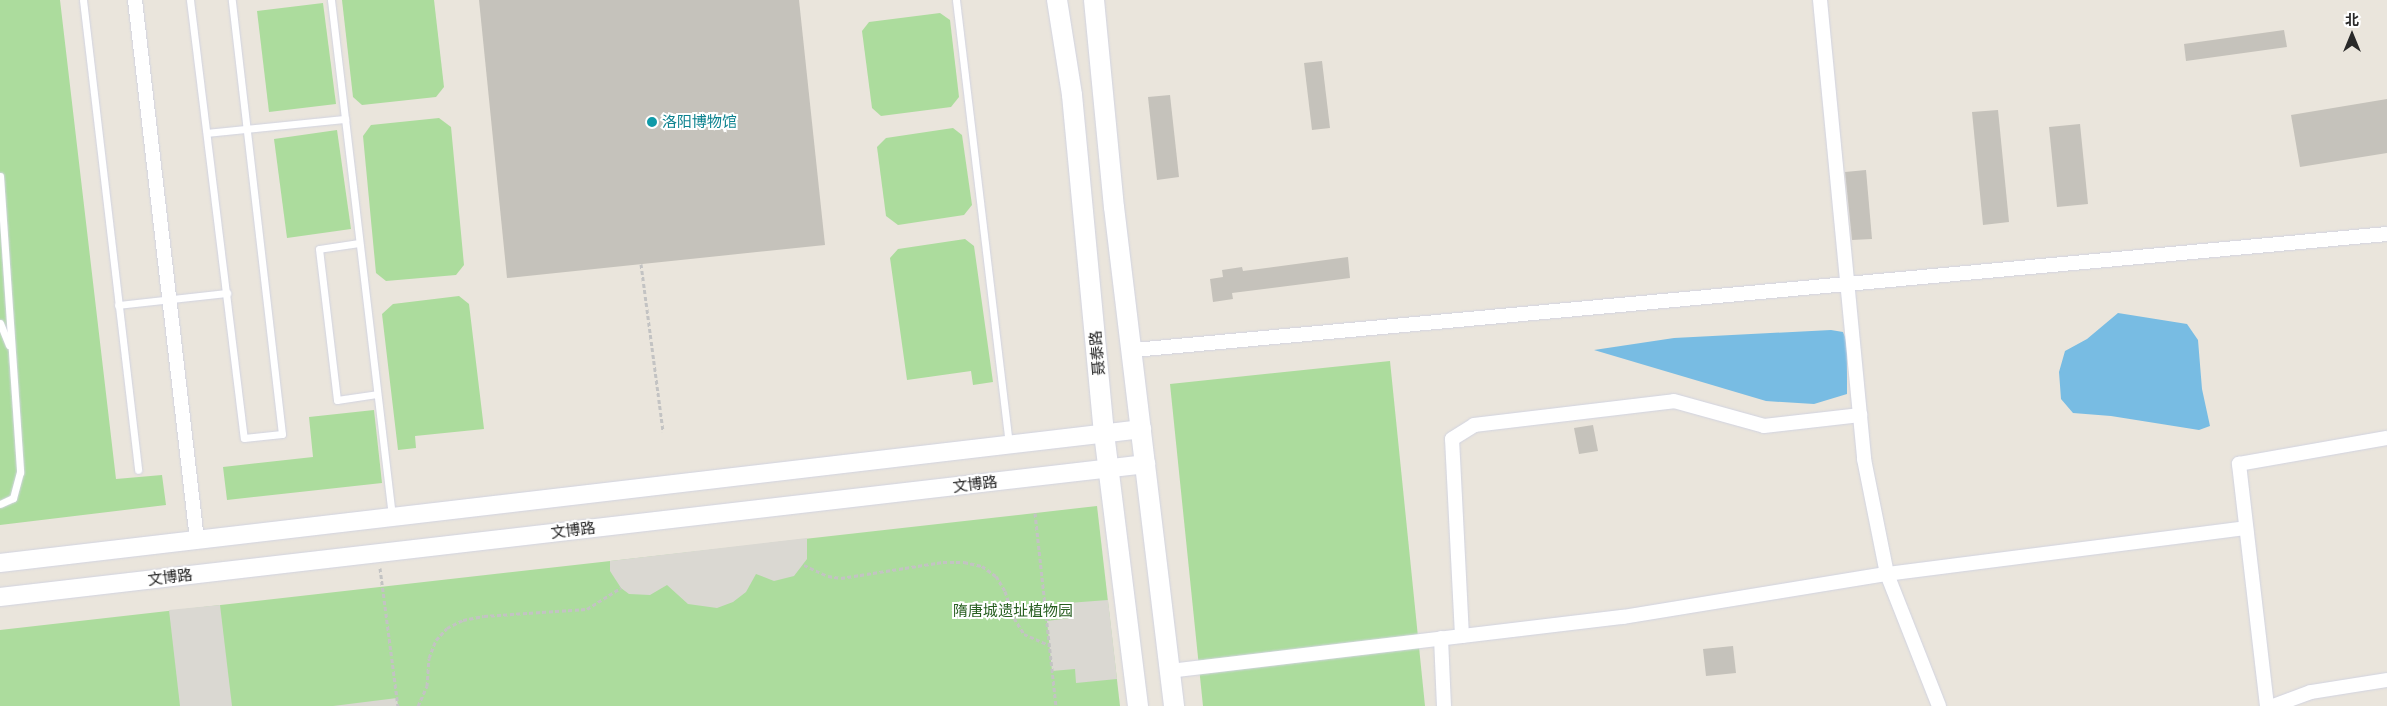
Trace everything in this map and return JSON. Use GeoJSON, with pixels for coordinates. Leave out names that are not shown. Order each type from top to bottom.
{"type":"FeatureCollection","features":[{"type":"Feature","properties":{"kind":"main road","name":"聂泰路"},"geometry":{"type":"LineString","coordinates":[[1057,0],[1072,95],[1104,433],[1138,706]]}},
{"type":"Feature","properties":{"kind":"main road"},"geometry":{"type":"LineString","coordinates":[[1094,0],[1114,208],[1134,350],[1174,706]]}},
{"type":"Feature","properties":{"kind":"street"},"geometry":{"type":"LineString","coordinates":[[134,0],[197,540]]}},
{"type":"Feature","properties":{"kind":"street"},"geometry":{"type":"LineString","coordinates":[[1820,0],[1864,459],[1887,574],[1939,706]]}},
{"type":"Feature","properties":{"kind":"street"},"geometry":{"type":"LineString","coordinates":[[1134,350],[2387,234]]}},
{"type":"Feature","properties":{"kind":"street"},"geometry":{"type":"LineString","coordinates":[[1462,636],[1452,439],[1474,425],[1674,401],[1764,426],[1860,415]]}},
{"type":"Feature","properties":{"kind":"street"},"geometry":{"type":"LineString","coordinates":[[0,563],[1142,429]]}},
{"type":"Feature","properties":{"kind":"street"},"geometry":{"type":"LineString","coordinates":[[2267,706],[2239,464],[2387,438]]}},
{"type":"Feature","properties":{"kind":"street","name":"文博路"},"geometry":{"type":"LineString","coordinates":[[0,597],[1146,464]]}},
{"type":"Feature","properties":{"kind":"street"},"geometry":{"type":"LineString","coordinates":[[1169,671],[1623,617],[1887,574],[2246,528]]}},
{"type":"Feature","properties":{"kind":"street"},"geometry":{"type":"LineString","coordinates":[[1440,638],[1444,706]]}},
{"type":"Feature","properties":{"kind":"street"},"geometry":{"type":"LineString","coordinates":[[2273,706],[2311,692],[2387,680]]}},
{"type":"Feature","properties":{"kind":"lane"},"geometry":{"type":"LineString","coordinates":[[83,0],[138,470]]}},
{"type":"Feature","properties":{"kind":"lane"},"geometry":{"type":"LineString","coordinates":[[190,0],[244,438],[282,434],[232,0]]}},
{"type":"Feature","properties":{"kind":"lane"},"geometry":{"type":"LineString","coordinates":[[331,0],[392,516]]}},
{"type":"Feature","properties":{"kind":"lane"},"geometry":{"type":"LineString","coordinates":[[956,0],[1009,444]]}},
{"type":"Feature","properties":{"kind":"lane"},"geometry":{"type":"LineString","coordinates":[[207,134],[345,119]]}},
{"type":"Feature","properties":{"kind":"lane"},"geometry":{"type":"LineString","coordinates":[[0,176],[20,472],[13,498],[0,504]]}},
{"type":"Feature","properties":{"kind":"lane"},"geometry":{"type":"LineString","coordinates":[[359,243],[319,250],[337,400],[377,394]]}},
{"type":"Feature","properties":{"kind":"lane"},"geometry":{"type":"LineString","coordinates":[[118,305],[227,293]]}},
{"type":"Feature","properties":{"kind":"lane"},"geometry":{"type":"LineString","coordinates":[[0,323],[12,350]]}},
{"type":"Feature","properties":{"kind":"path"},"geometry":{"type":"LineString","coordinates":[[641,264],[662,432]]}},
{"type":"Feature","properties":{"kind":"path"},"geometry":{"type":"LineString","coordinates":[[1034,513],[1056,706]]}},
{"type":"Feature","properties":{"kind":"path"},"geometry":{"type":"LineString","coordinates":[[378,553],[398,706]]}},
{"type":"Feature","properties":{"kind":"path"},"geometry":{"type":"LineString","coordinates":[[804,565],[828,576],[841,578],[943,562],[964,562],[982,566],[996,576],[1006,591],[1014,618],[1024,634],[1049,645]]}},
{"type":"Feature","properties":{"kind":"path"},"geometry":{"type":"LineString","coordinates":[[418,706],[427,686],[432,649],[447,628],[463,620],[484,616],[586,609],[621,588]]}},
{"type":"Feature","properties":{"kind":"green space"},"geometry":{"type":"Polygon","coordinates":[[[0,0],[60,0],[116,479],[162,475],[166,505],[0,525],[0,0]]]}},
{"type":"Feature","properties":{"kind":"green space"},"geometry":{"type":"Polygon","coordinates":[[[342,0],[434,0],[444,87],[436,97],[362,105],[353,97],[342,0]]]}},
{"type":"Feature","properties":{"kind":"green space"},"geometry":{"type":"Polygon","coordinates":[[[323,3],[336,104],[269,112],[257,11],[323,3]]]}},
{"type":"Feature","properties":{"kind":"green space"},"geometry":{"type":"Polygon","coordinates":[[[940,13],[950,20],[959,97],[951,107],[881,116],[872,108],[862,31],[869,22],[940,13]]]}},
{"type":"Feature","properties":{"kind":"green space"},"geometry":{"type":"Polygon","coordinates":[[[439,118],[451,127],[464,265],[456,275],[386,281],[376,273],[363,136],[371,125],[439,118]]]}},
{"type":"Feature","properties":{"kind":"green space"},"geometry":{"type":"Polygon","coordinates":[[[953,128],[962,135],[972,205],[964,215],[898,225],[886,216],[877,147],[886,138],[953,128]]]}},
{"type":"Feature","properties":{"kind":"green space"},"geometry":{"type":"Polygon","coordinates":[[[337,130],[351,229],[287,238],[274,139],[337,130]]]}},
{"type":"Feature","properties":{"kind":"green space"},"geometry":{"type":"Polygon","coordinates":[[[965,239],[974,246],[993,382],[973,385],[971,371],[907,380],[890,258],[898,249],[965,239]]]}},
{"type":"Feature","properties":{"kind":"green space"},"geometry":{"type":"Polygon","coordinates":[[[459,296],[469,304],[484,429],[415,436],[416,448],[398,450],[382,314],[393,304],[459,296]]]}},
{"type":"Feature","properties":{"kind":"green space"},"geometry":{"type":"Polygon","coordinates":[[[1390,361],[1425,706],[1203,706],[1170,384],[1390,361]]]}},
{"type":"Feature","properties":{"kind":"green space"},"geometry":{"type":"Polygon","coordinates":[[[374,410],[382,483],[227,500],[223,467],[313,457],[309,417],[374,410]]]}},
{"type":"Feature","properties":{"kind":"green space","name":"隋唐城遗址植物园"},"geometry":{"type":"Polygon","coordinates":[[[1097,506],[1120,706],[0,706],[0,630],[1097,506]]]}},
{"type":"Feature","properties":{"kind":"shaded area"},"geometry":{"type":"Polygon","coordinates":[[[807,538],[807,559],[794,576],[774,581],[756,574],[746,592],[733,602],[717,608],[688,604],[667,585],[650,595],[629,594],[621,588],[610,571],[610,561],[807,538]]]}},
{"type":"Feature","properties":{"kind":"shaded area"},"geometry":{"type":"Polygon","coordinates":[[[1108,600],[1117,679],[1076,683],[1075,669],[1052,671],[1047,621],[1070,618],[1068,603],[1108,600]]]}},
{"type":"Feature","properties":{"kind":"shaded area"},"geometry":{"type":"Polygon","coordinates":[[[220,605],[232,706],[180,706],[169,610],[220,605]]]}},
{"type":"Feature","properties":{"kind":"shaded area"},"geometry":{"type":"Polygon","coordinates":[[[397,698],[398,706],[333,706],[397,698]]]}},
{"type":"Feature","properties":{"kind":"water"},"geometry":{"type":"Polygon","coordinates":[[[2118,313],[2187,324],[2198,340],[2202,389],[2210,426],[2199,430],[2111,416],[2073,413],[2061,399],[2059,372],[2065,351],[2087,339],[2118,313]]]}},
{"type":"Feature","properties":{"kind":"water"},"geometry":{"type":"Polygon","coordinates":[[[1831,330],[1843,332],[1847,342],[1847,394],[1814,404],[1766,401],[1594,350],[1674,338],[1831,330]]]}},
{"type":"Feature","properties":{"kind":"building","name":"洛阳博物馆"},"geometry":{"type":"Polygon","coordinates":[[[479,0],[799,0],[825,245],[507,278],[479,0]]]}},
{"type":"Feature","properties":{"kind":"building"},"geometry":{"type":"Polygon","coordinates":[[[2284,30],[2287,47],[2186,61],[2184,44],[2284,30]]]}},
{"type":"Feature","properties":{"kind":"building"},"geometry":{"type":"Polygon","coordinates":[[[1322,61],[1330,128],[1312,130],[1304,63],[1322,61]]]}},
{"type":"Feature","properties":{"kind":"building"},"geometry":{"type":"Polygon","coordinates":[[[1170,95],[1179,177],[1157,180],[1148,97],[1170,95]]]}},
{"type":"Feature","properties":{"kind":"building"},"geometry":{"type":"Polygon","coordinates":[[[2387,99],[2387,153],[2300,167],[2291,115],[2387,99]]]}},
{"type":"Feature","properties":{"kind":"building"},"geometry":{"type":"Polygon","coordinates":[[[1998,110],[2009,222],[1983,225],[1972,112],[1998,110]]]}},
{"type":"Feature","properties":{"kind":"building"},"geometry":{"type":"Polygon","coordinates":[[[2080,124],[2088,204],[2057,207],[2049,127],[2080,124]]]}},
{"type":"Feature","properties":{"kind":"building"},"geometry":{"type":"Polygon","coordinates":[[[1866,170],[1872,239],[1852,240],[1845,172],[1866,170]]]}},
{"type":"Feature","properties":{"kind":"building"},"geometry":{"type":"Polygon","coordinates":[[[1348,257],[1350,278],[1232,293],[1233,299],[1213,302],[1210,279],[1223,277],[1222,270],[1242,267],[1243,271],[1348,257]]]}},
{"type":"Feature","properties":{"kind":"building"},"geometry":{"type":"Polygon","coordinates":[[[1593,425],[1598,451],[1579,454],[1574,428],[1593,425]]]}},
{"type":"Feature","properties":{"kind":"building"},"geometry":{"type":"Polygon","coordinates":[[[1733,646],[1736,673],[1706,676],[1703,649],[1733,646]]]}},
{"type":"Feature","properties":{"kind":"place","name":"洛阳博物馆"},"geometry":{"type":"Point","coordinates":[652,122]}}]}
